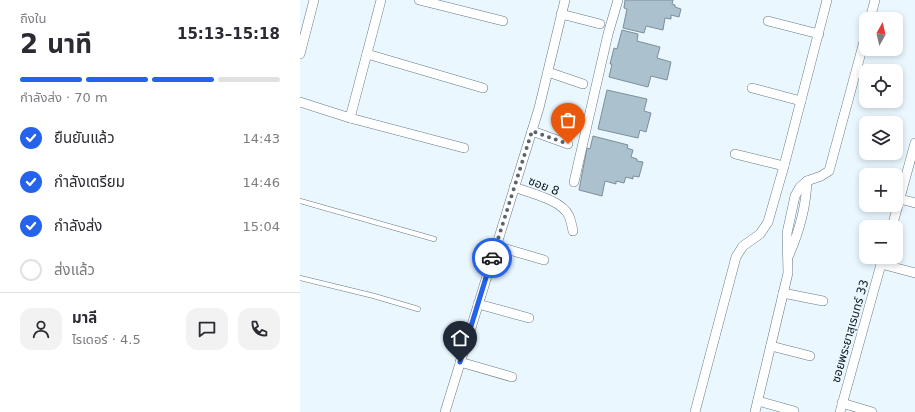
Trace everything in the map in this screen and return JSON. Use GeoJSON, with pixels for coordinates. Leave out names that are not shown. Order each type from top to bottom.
{"type":"FeatureCollection","features":[{"type":"Feature","properties":{"kind":"street"},"geometry":{"type":"LineString","coordinates":[[300,54],[314,0]]}},
{"type":"Feature","properties":{"kind":"street"},"geometry":{"type":"LineString","coordinates":[[350,118],[381,0]]}},
{"type":"Feature","properties":{"kind":"street"},"geometry":{"type":"LineString","coordinates":[[419,0],[503,21]]}},
{"type":"Feature","properties":{"kind":"street"},"geometry":{"type":"LineString","coordinates":[[445,412],[532,131],[565,0]]}},
{"type":"Feature","properties":{"kind":"street"},"geometry":{"type":"LineString","coordinates":[[574,182],[608,34],[618,0]]}},
{"type":"Feature","properties":{"kind":"street"},"geometry":{"type":"LineString","coordinates":[[695,412],[736,257],[743,246],[760,234],[768,222],[827,0]]}},
{"type":"Feature","properties":{"kind":"street"},"geometry":{"type":"LineString","coordinates":[[872,12],[875,0]]}},
{"type":"Feature","properties":{"kind":"street"},"geometry":{"type":"LineString","coordinates":[[561,14],[600,24]]}},
{"type":"Feature","properties":{"kind":"street"},"geometry":{"type":"LineString","coordinates":[[768,21],[819,34]]}},
{"type":"Feature","properties":{"kind":"street"},"geometry":{"type":"LineString","coordinates":[[367,54],[483,88]]}},
{"type":"Feature","properties":{"kind":"street"},"geometry":{"type":"LineString","coordinates":[[755,412],[788,273],[788,258],[797,237],[806,198],[807,181],[821,176],[829,171],[860,56]]}},
{"type":"Feature","properties":{"kind":"street"},"geometry":{"type":"LineString","coordinates":[[548,72],[583,84]]}},
{"type":"Feature","properties":{"kind":"street"},"geometry":{"type":"LineString","coordinates":[[752,88],[801,101]]}},
{"type":"Feature","properties":{"kind":"street"},"geometry":{"type":"LineString","coordinates":[[300,102],[350,118],[464,148]]}},
{"type":"Feature","properties":{"kind":"street"},"geometry":{"type":"LineString","coordinates":[[532,131],[568,144]]}},
{"type":"Feature","properties":{"kind":"street"},"geometry":{"type":"LineString","coordinates":[[903,187],[915,143]]}},
{"type":"Feature","properties":{"kind":"street"},"geometry":{"type":"LineString","coordinates":[[735,154],[784,166]]}},
{"type":"Feature","properties":{"kind":"street","name":"ซอย 8"},"geometry":{"type":"LineString","coordinates":[[514,187],[556,203],[563,208],[569,215],[573,231]]}},
{"type":"Feature","properties":{"kind":"street"},"geometry":{"type":"LineString","coordinates":[[903,199],[915,203]]}},
{"type":"Feature","properties":{"kind":"street"},"geometry":{"type":"LineString","coordinates":[[496,246],[544,260]]}},
{"type":"Feature","properties":{"kind":"street","name":"ซอยพระยาสุเรนทร์ 33"},"geometry":{"type":"LineString","coordinates":[[841,408],[881,264]]}},
{"type":"Feature","properties":{"kind":"street"},"geometry":{"type":"LineString","coordinates":[[890,264],[915,273]]}},
{"type":"Feature","properties":{"kind":"street"},"geometry":{"type":"LineString","coordinates":[[783,293],[823,301]]}},
{"type":"Feature","properties":{"kind":"street"},"geometry":{"type":"LineString","coordinates":[[478,304],[529,318]]}},
{"type":"Feature","properties":{"kind":"street"},"geometry":{"type":"LineString","coordinates":[[770,346],[810,356]]}},
{"type":"Feature","properties":{"kind":"street"},"geometry":{"type":"LineString","coordinates":[[460,362],[512,377]]}},
{"type":"Feature","properties":{"kind":"street"},"geometry":{"type":"LineString","coordinates":[[758,400],[794,411]]}},
{"type":"Feature","properties":{"kind":"street"},"geometry":{"type":"LineString","coordinates":[[841,408],[872,412]]}},
{"type":"Feature","properties":{"kind":"lane"},"geometry":{"type":"LineString","coordinates":[[300,201],[434,239]]}},
{"type":"Feature","properties":{"kind":"lane"},"geometry":{"type":"LineString","coordinates":[[300,278],[374,296],[418,309]]}},
{"type":"Feature","properties":{"kind":"building"},"geometry":{"type":"Polygon","coordinates":[[[625,0],[673,0],[672,4],[681,9],[679,17],[671,15],[671,19],[665,18],[663,30],[646,26],[644,33],[623,28],[627,9],[624,8],[625,0]]]}},
{"type":"Feature","properties":{"kind":"building"},"geometry":{"type":"Polygon","coordinates":[[[622,30],[638,34],[637,41],[660,47],[657,58],[671,62],[667,80],[651,76],[648,87],[609,77],[612,64],[610,64],[614,48],[617,49],[622,30]]]}},
{"type":"Feature","properties":{"kind":"building"},"geometry":{"type":"Polygon","coordinates":[[[607,90],[647,99],[644,111],[651,113],[646,132],[640,130],[638,138],[598,129],[607,90]]]}},
{"type":"Feature","properties":{"kind":"building"},"geometry":{"type":"Polygon","coordinates":[[[593,136],[628,145],[627,148],[633,150],[631,157],[637,159],[637,161],[643,162],[639,177],[633,176],[633,179],[626,177],[624,183],[616,181],[616,184],[605,181],[602,196],[579,190],[587,148],[590,149],[593,136]]]}},
{"type":"Feature","properties":{"kind":"way so far"},"geometry":{"type":"LineString","coordinates":[[492,258],[532,131],[568,144]]}},
{"type":"Feature","properties":{"kind":"route"},"geometry":{"type":"LineString","coordinates":[[460,362],[492,258]]}}]}
